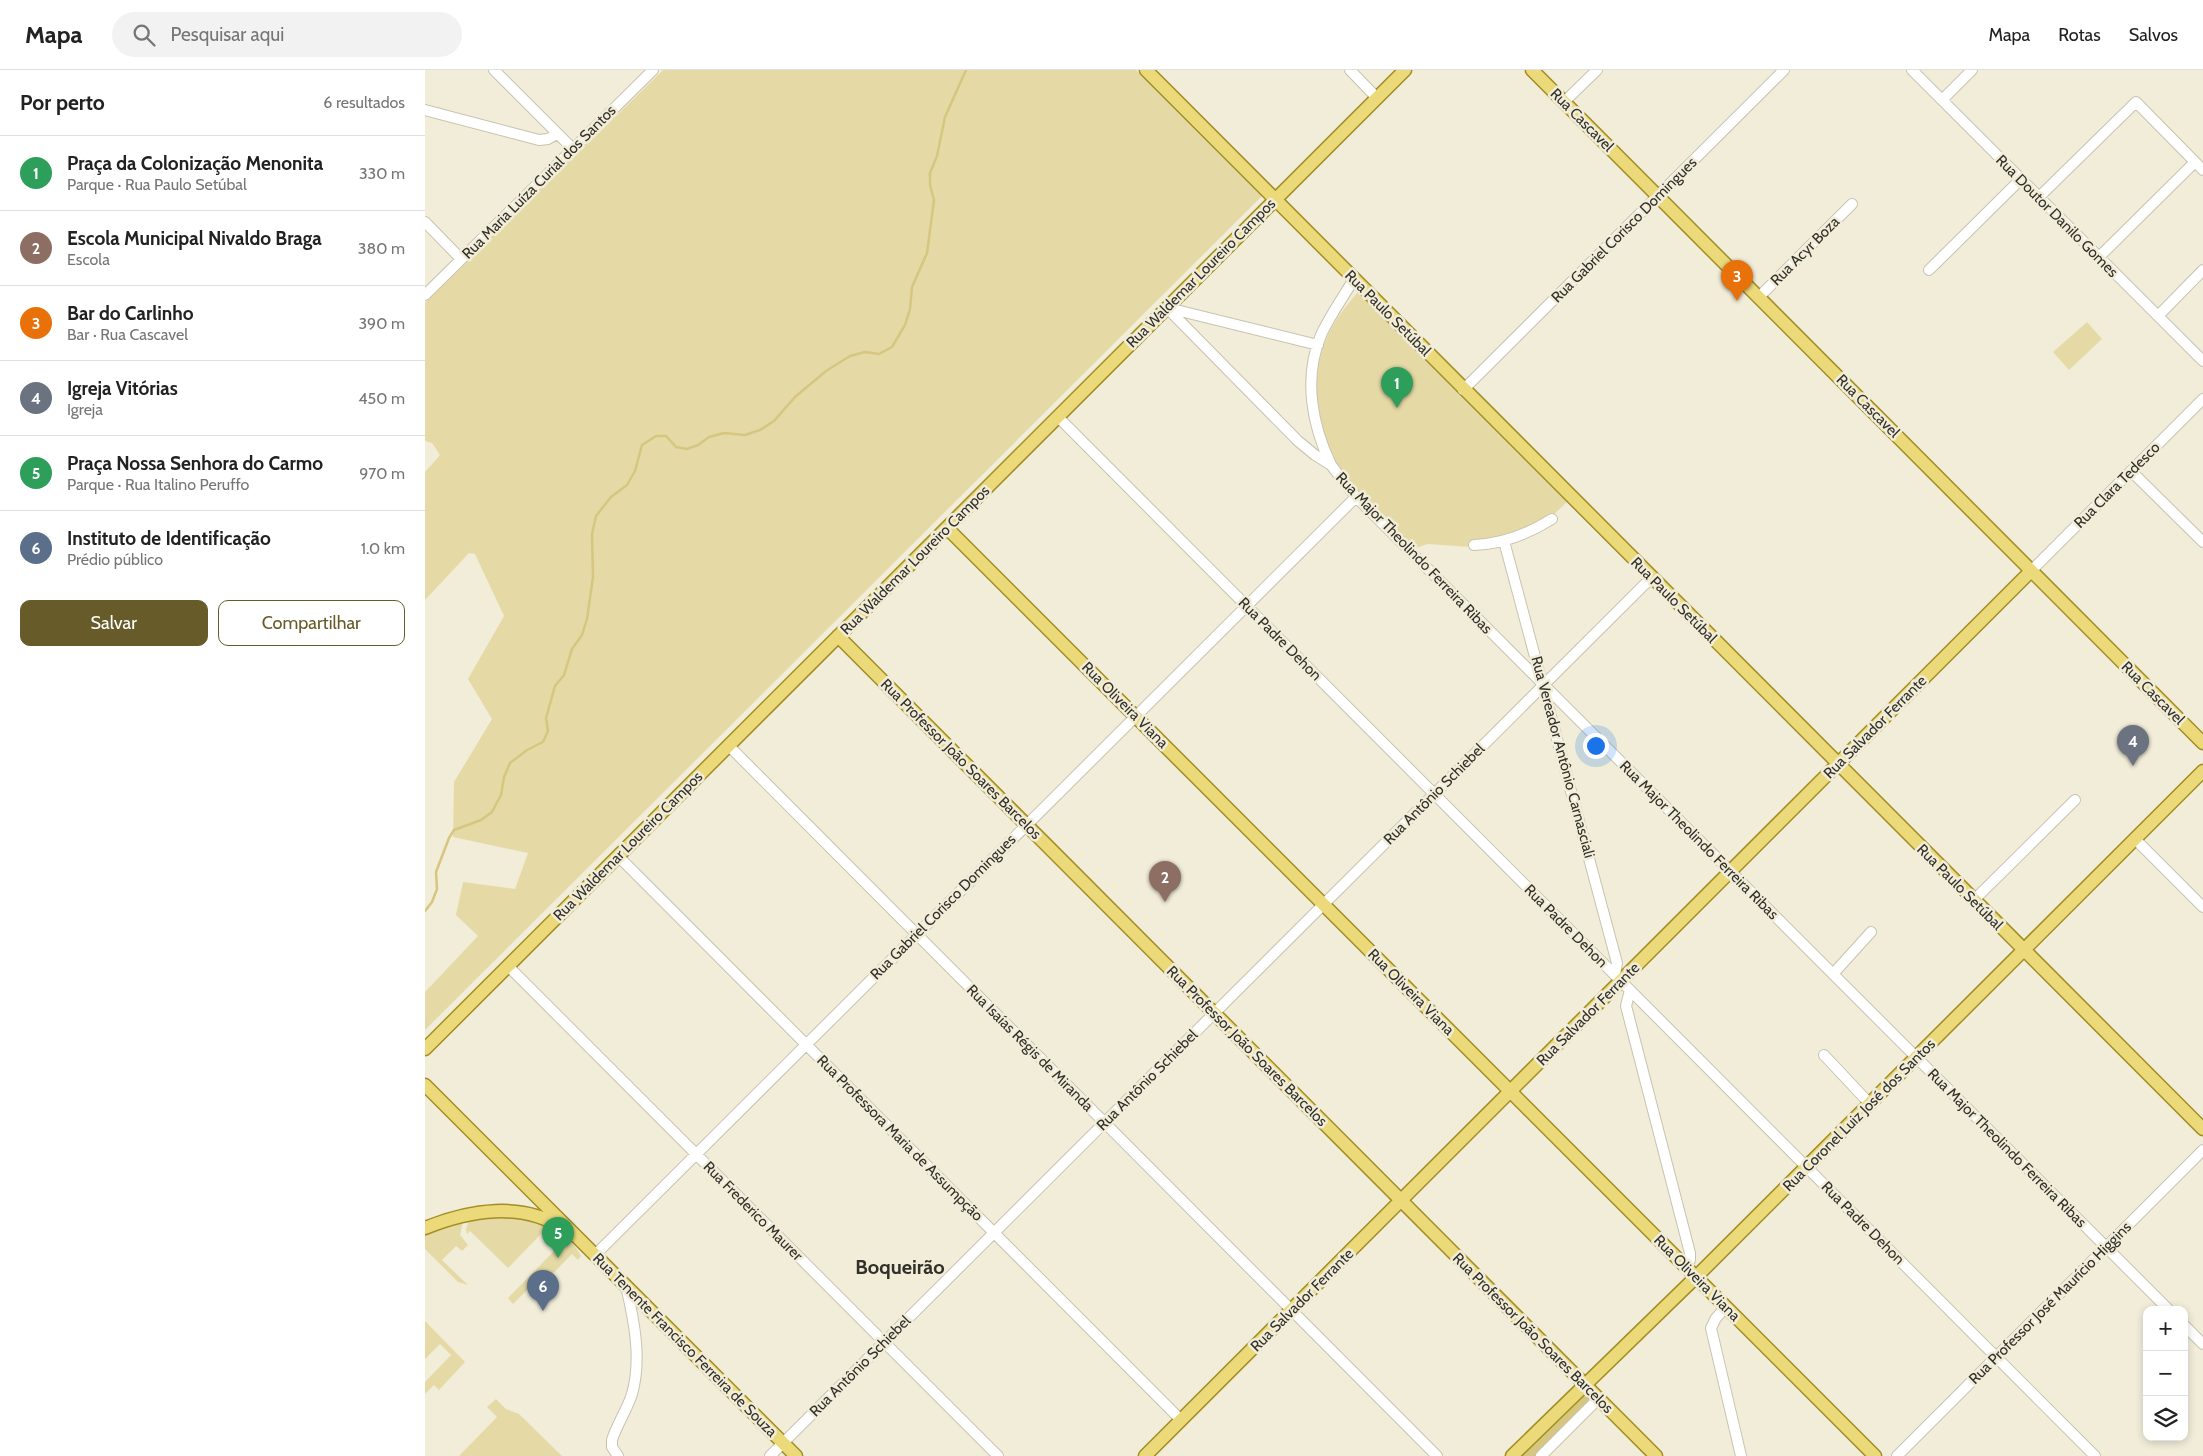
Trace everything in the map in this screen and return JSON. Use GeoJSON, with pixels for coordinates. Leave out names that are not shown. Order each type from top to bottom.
{"type":"FeatureCollection","features":[{"type":"Feature","properties":{"kind":"main road","name":"Rua Paulo Setúbal"},"geometry":{"type":"LineString","coordinates":[[1146,70],[1463,390],[2203,1129]]}},
{"type":"Feature","properties":{"kind":"main road","name":"Rua Waldemar Loureiro Campos"},"geometry":{"type":"LineString","coordinates":[[425,1049],[1405,70]]}},
{"type":"Feature","properties":{"kind":"main road","name":"Rua Cascavel"},"geometry":{"type":"LineString","coordinates":[[1532,70],[2203,743]]}},
{"type":"Feature","properties":{"kind":"main road","name":"Rua Oliveira Viana"},"geometry":{"type":"LineString","coordinates":[[947,528],[1875,1456]]}},
{"type":"Feature","properties":{"kind":"main road","name":"Rua Salvador Ferrante"},"geometry":{"type":"LineString","coordinates":[[1145,1456],[1622,982],[2031,571]]}},
{"type":"Feature","properties":{"kind":"main road","name":"Rua Professor João Soares Barcelos"},"geometry":{"type":"LineString","coordinates":[[839,636],[1656,1456]]}},
{"type":"Feature","properties":{"kind":"main road","name":"Rua Coronel Luiz José dos Santos"},"geometry":{"type":"LineString","coordinates":[[1513,1456],[1584,1384],[1807,1167],[2203,771]]}},
{"type":"Feature","properties":{"kind":"main road","name":"Rua Tenente Francisco Ferreira de Souza"},"geometry":{"type":"LineString","coordinates":[[425,1085],[796,1456]]}},
{"type":"Feature","properties":{"kind":"main road"},"geometry":{"type":"LineString","coordinates":[[425,1228],[472,1213],[509,1211],[532,1216],[560,1227],[595,1255]]}},
{"type":"Feature","properties":{"kind":"street"},"geometry":{"type":"LineString","coordinates":[[494,70],[573,149]]}},
{"type":"Feature","properties":{"kind":"street","name":"Rua Maria Luíza Curial dos Santos"},"geometry":{"type":"LineString","coordinates":[[425,295],[653,70]]}},
{"type":"Feature","properties":{"kind":"street"},"geometry":{"type":"LineString","coordinates":[[1350,70],[1377,98]]}},
{"type":"Feature","properties":{"kind":"street"},"geometry":{"type":"LineString","coordinates":[[1564,102],[1597,70]]}},
{"type":"Feature","properties":{"kind":"street","name":"Rua Gabriel Corisco Domingues"},"geometry":{"type":"LineString","coordinates":[[1463,390],[1784,70]]}},
{"type":"Feature","properties":{"kind":"street","name":"Rua Doutor Danilo Gomes"},"geometry":{"type":"LineString","coordinates":[[1912,70],[2203,361]]}},
{"type":"Feature","properties":{"kind":"street"},"geometry":{"type":"LineString","coordinates":[[1942,100],[1972,70]]}},
{"type":"Feature","properties":{"kind":"street"},"geometry":{"type":"LineString","coordinates":[[2039,197],[2136,102],[2203,170]]}},
{"type":"Feature","properties":{"kind":"street"},"geometry":{"type":"LineString","coordinates":[[425,110],[539,140],[548,139],[557,134]]}},
{"type":"Feature","properties":{"kind":"street"},"geometry":{"type":"LineString","coordinates":[[2099,257],[2195,162]]}},
{"type":"Feature","properties":{"kind":"street"},"geometry":{"type":"LineString","coordinates":[[1929,270],[2021,179]]}},
{"type":"Feature","properties":{"kind":"street","name":"Rua Acyr Boza"},"geometry":{"type":"LineString","coordinates":[[1759,297],[1851,204]]}},
{"type":"Feature","properties":{"kind":"street"},"geometry":{"type":"LineString","coordinates":[[425,222],[461,259]]}},
{"type":"Feature","properties":{"kind":"street"},"geometry":{"type":"LineString","coordinates":[[2158,316],[2203,270]]}},
{"type":"Feature","properties":{"kind":"street"},"geometry":{"type":"LineString","coordinates":[[1331,465],[1321,440],[1313,407],[1311,376],[1317,345],[1324,329],[1354,279]]}},
{"type":"Feature","properties":{"kind":"street"},"geometry":{"type":"LineString","coordinates":[[1167,308],[1317,345]]}},
{"type":"Feature","properties":{"kind":"street","name":"Rua Major Theolindo Ferreira Ribas"},"geometry":{"type":"LineString","coordinates":[[1167,308],[1297,441],[1331,465],[1356,497],[2165,1306]]}},
{"type":"Feature","properties":{"kind":"street","name":"Rua Clara Tedesco"},"geometry":{"type":"LineString","coordinates":[[2031,571],[2203,399]]}},
{"type":"Feature","properties":{"kind":"street","name":"Rua Padre Dehon"},"geometry":{"type":"LineString","coordinates":[[1058,417],[2095,1456]]}},
{"type":"Feature","properties":{"kind":"street"},"geometry":{"type":"LineString","coordinates":[[2131,471],[2201,535]]}},
{"type":"Feature","properties":{"kind":"street","name":"Rua Gabriel Corisco Domingues"},"geometry":{"type":"LineString","coordinates":[[595,1255],[1356,497]]}},
{"type":"Feature","properties":{"kind":"street"},"geometry":{"type":"LineString","coordinates":[[1474,544],[1491,544],[1504,540],[1552,519]]}},
{"type":"Feature","properties":{"kind":"street","name":"Rua Vereador Antônio Carnasciali"},"geometry":{"type":"LineString","coordinates":[[1504,540],[1622,982],[1626,1006],[1690,1253],[1689,1260],[1685,1265]]}},
{"type":"Feature","properties":{"kind":"street","name":"Rua Antônio Schiebel"},"geometry":{"type":"LineString","coordinates":[[769,1456],[1652,577]]}},
{"type":"Feature","properties":{"kind":"street","name":"Rua Isaías Régis de Miranda"},"geometry":{"type":"LineString","coordinates":[[729,746],[1437,1456]]}},
{"type":"Feature","properties":{"kind":"street"},"geometry":{"type":"LineString","coordinates":[[1974,900],[2075,800]]}},
{"type":"Feature","properties":{"kind":"street"},"geometry":{"type":"LineString","coordinates":[[2135,839],[2203,907]]}},
{"type":"Feature","properties":{"kind":"street","name":"Rua Professora Maria de Assumpção"},"geometry":{"type":"LineString","coordinates":[[618,856],[1181,1420]]}},
{"type":"Feature","properties":{"kind":"street"},"geometry":{"type":"LineString","coordinates":[[1833,974],[1871,932]]}},
{"type":"Feature","properties":{"kind":"street","name":"Rua Frederico Maurer"},"geometry":{"type":"LineString","coordinates":[[508,966],[998,1456]]}},
{"type":"Feature","properties":{"kind":"street"},"geometry":{"type":"LineString","coordinates":[[1824,1055],[1870,1104]]}},
{"type":"Feature","properties":{"kind":"street","name":"Rua Professor José Maurício Higgins"},"geometry":{"type":"LineString","coordinates":[[1897,1456],[2203,1150]]}},
{"type":"Feature","properties":{"kind":"street"},"geometry":{"type":"LineString","coordinates":[[616,1454],[612,1440],[632,1394],[636,1368],[635,1334],[626,1286]]}},
{"type":"Feature","properties":{"kind":"street"},"geometry":{"type":"LineString","coordinates":[[1726,1307],[1716,1318],[1711,1328],[1741,1456]]}},
{"type":"Feature","properties":{"kind":"street"},"geometry":{"type":"LineString","coordinates":[[2188,1329],[2203,1344]]}},
{"type":"Feature","properties":{"kind":"street"},"geometry":{"type":"LineString","coordinates":[[1541,1456],[1599,1398]]}},
{"type":"Feature","properties":{"kind":"shaded area"},"geometry":{"type":"Polygon","coordinates":[[[663,70],[1136,70],[1262,196],[425,1030],[425,992],[478,936],[456,915],[463,882],[515,889],[528,853],[453,837],[454,782],[492,719],[468,679],[504,616],[475,554],[469,553],[425,600],[425,472],[440,455],[432,443],[425,441],[425,303],[663,70]]]}},
{"type":"Feature","properties":{"kind":"shaded area"},"geometry":{"type":"Polygon","coordinates":[[[1358,292],[1567,502],[1550,518],[1537,525],[1470,547],[1428,544],[1412,549],[1353,487],[1336,464],[1325,437],[1318,408],[1317,372],[1326,339],[1345,307],[1358,292]]]}},
{"type":"Feature","properties":{"kind":"shaded area"},"geometry":{"type":"Polygon","coordinates":[[[2087,322],[2102,339],[2069,370],[2053,352],[2087,322]]]}},
{"type":"Feature","properties":{"kind":"shaded area"},"geometry":{"type":"Polygon","coordinates":[[[487,1213],[527,1220],[553,1229],[564,1235],[581,1256],[578,1260],[572,1254],[539,1288],[534,1283],[513,1304],[508,1298],[556,1249],[541,1234],[508,1268],[470,1231],[467,1234],[466,1229],[469,1220],[487,1213]]]}},
{"type":"Feature","properties":{"kind":"shaded area"},"geometry":{"type":"Polygon","coordinates":[[[464,1217],[460,1235],[468,1245],[462,1251],[456,1246],[442,1260],[468,1285],[458,1282],[425,1249],[425,1233],[464,1217]]]}},
{"type":"Feature","properties":{"kind":"shaded area"},"geometry":{"type":"Polygon","coordinates":[[[425,1321],[465,1362],[439,1390],[434,1385],[425,1394],[425,1382],[451,1355],[440,1344],[425,1359],[425,1321]]]}},
{"type":"Feature","properties":{"kind":"shaded area"},"geometry":{"type":"Polygon","coordinates":[[[496,1399],[506,1409],[519,1414],[562,1456],[459,1456],[497,1417],[487,1407],[496,1399]]]}},
{"type":"Feature","properties":{"kind":"waterway"},"geometry":{"type":"LineString","coordinates":[[425,911],[432,902],[437,889],[436,872],[454,830],[481,820],[492,812],[501,795],[504,777],[510,763],[527,750],[543,742],[548,731],[546,718],[555,686],[564,675],[572,649],[582,635],[587,619],[593,577],[592,534],[596,516],[611,497],[627,485],[635,471],[642,445],[656,436],[666,436],[676,447],[687,449],[698,445],[709,437],[724,433],[745,435],[760,430],[774,421],[795,397],[826,371],[850,356],[865,352],[879,354],[892,347],[905,325],[910,309],[912,287],[927,253],[934,200],[930,185],[930,173],[937,156],[945,117],[966,70]]}},
{"type":"Feature","properties":{"kind":"waterway"},"geometry":{"type":"LineString","coordinates":[[1527,1456],[1584,1399]]}},
{"type":"Feature","properties":{"kind":"place","name":"Bar do Carlinho"},"geometry":{"type":"Point","coordinates":[1737,301]}},
{"type":"Feature","properties":{"kind":"place","name":"Praça da Colonização Menonita"},"geometry":{"type":"Point","coordinates":[1397,408]}},
{"type":"Feature","properties":{"kind":"place","name":"Igreja Vitórias"},"geometry":{"type":"Point","coordinates":[2133,766]}},
{"type":"Feature","properties":{"kind":"place","name":"Escola Municipal Nivaldo Braga"},"geometry":{"type":"Point","coordinates":[1165,902]}},
{"type":"Feature","properties":{"kind":"place","name":"Praça Nossa Senhora do Carmo"},"geometry":{"type":"Point","coordinates":[558,1258]}},
{"type":"Feature","properties":{"kind":"place","name":"Instituto de Identificação"},"geometry":{"type":"Point","coordinates":[543,1311]}},
{"type":"Feature","properties":{"kind":"district","name":"Boqueirão"},"geometry":{"type":"Point","coordinates":[900,1267]}}]}
